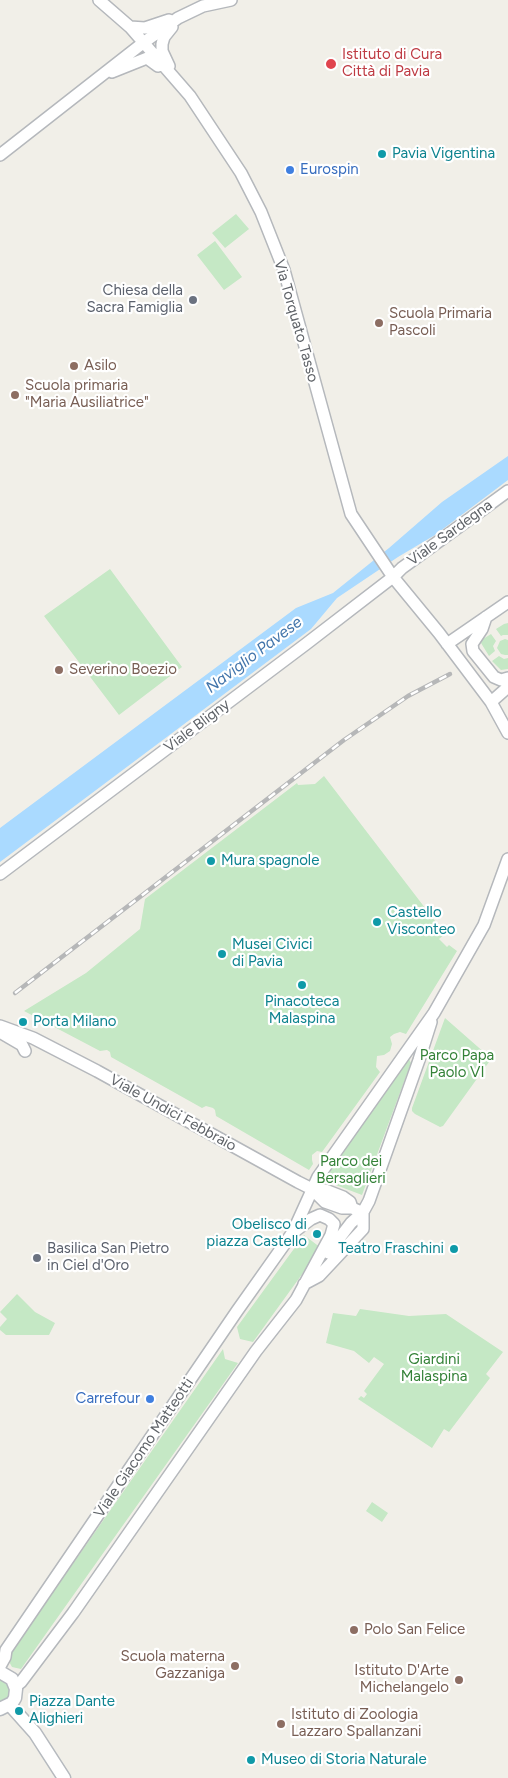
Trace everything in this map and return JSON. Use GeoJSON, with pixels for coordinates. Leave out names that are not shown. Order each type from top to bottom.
{"type":"FeatureCollection","features":[{"type":"Feature","properties":{"kind":"main road"},"geometry":{"type":"LineString","coordinates":[[0,1672],[9,1676],[16,1686],[15,1698],[5,1707],[35,1732],[64,1778]]}},
{"type":"Feature","properties":{"kind":"street","name":"Via Torquato Tasso"},"geometry":{"type":"LineString","coordinates":[[99,0],[130,27],[142,43],[174,77],[198,108],[241,174],[261,212],[292,295],[317,395],[352,514],[393,577],[491,702],[508,733]]}},
{"type":"Feature","properties":{"kind":"street"},"geometry":{"type":"LineString","coordinates":[[130,27],[145,28],[178,18],[203,6],[231,0]]}},
{"type":"Feature","properties":{"kind":"street","name":"Via Torquato Tasso"},"geometry":{"type":"LineString","coordinates":[[174,77],[162,51],[162,44],[164,37],[178,18]]}},
{"type":"Feature","properties":{"kind":"street"},"geometry":{"type":"LineString","coordinates":[[0,155],[142,43],[178,18]]}},
{"type":"Feature","properties":{"kind":"street"},"geometry":{"type":"LineString","coordinates":[[98,78],[147,58],[174,77]]}},
{"type":"Feature","properties":{"kind":"street","name":"Viale Sardegna"},"geometry":{"type":"LineString","coordinates":[[393,577],[410,562],[508,492]]}},
{"type":"Feature","properties":{"kind":"street","name":"Viale Bligny"},"geometry":{"type":"LineString","coordinates":[[0,874],[393,577]]}},
{"type":"Feature","properties":{"kind":"street"},"geometry":{"type":"LineString","coordinates":[[447,644],[508,602]]}},
{"type":"Feature","properties":{"kind":"street"},"geometry":{"type":"LineString","coordinates":[[486,617],[472,647],[494,677],[501,680],[508,678]]}},
{"type":"Feature","properties":{"kind":"street"},"geometry":{"type":"LineString","coordinates":[[491,702],[508,687]]}},
{"type":"Feature","properties":{"kind":"street"},"geometry":{"type":"LineString","coordinates":[[434,1013],[484,925],[508,859]]}},
{"type":"Feature","properties":{"kind":"street","name":"Viale Giacomo Matteotti"},"geometry":{"type":"LineString","coordinates":[[0,1666],[5,1657],[6,1650],[237,1310],[293,1232],[318,1177],[434,1013]]}},
{"type":"Feature","properties":{"kind":"street","name":"Viale Giacomo Matteotti"},"geometry":{"type":"LineString","coordinates":[[304,1284],[319,1276],[363,1228],[358,1210],[369,1201],[378,1178],[434,1013]]}},
{"type":"Feature","properties":{"kind":"street","name":"Viale Undici Febbraio"},"geometry":{"type":"LineString","coordinates":[[0,1018],[27,1032],[33,1038]]}},
{"type":"Feature","properties":{"kind":"street","name":"Viale Undici Febbraio"},"geometry":{"type":"LineString","coordinates":[[0,1026],[33,1038],[97,1070],[312,1189],[328,1190],[343,1197],[358,1210]]}},
{"type":"Feature","properties":{"kind":"street"},"geometry":{"type":"LineString","coordinates":[[0,1032],[22,1045],[25,1051]]}},
{"type":"Feature","properties":{"kind":"street"},"geometry":{"type":"LineString","coordinates":[[406,1051],[415,1051],[419,1060]]}},
{"type":"Feature","properties":{"kind":"street","name":"Viale Giacomo Matteotti"},"geometry":{"type":"LineString","coordinates":[[16,1686],[73,1613],[249,1361],[296,1300],[332,1235],[334,1224],[327,1218],[317,1216],[293,1232]]}},
{"type":"Feature","properties":{"kind":"green space"},"geometry":{"type":"Polygon","coordinates":[[[236,214],[249,229],[225,248],[212,233],[236,214]]]}},
{"type":"Feature","properties":{"kind":"green space"},"geometry":{"type":"Polygon","coordinates":[[[215,241],[242,277],[224,290],[197,255],[215,241]]]}},
{"type":"Feature","properties":{"kind":"green space"},"geometry":{"type":"Polygon","coordinates":[[[110,569],[182,667],[119,715],[44,616],[110,569]]]}},
{"type":"Feature","properties":{"kind":"green space"},"geometry":{"type":"Polygon","coordinates":[[[508,623],[508,635],[501,636],[496,629],[508,623]]]}},
{"type":"Feature","properties":{"kind":"green space"},"geometry":{"type":"Polygon","coordinates":[[[491,634],[496,641],[493,646],[495,651],[489,656],[481,643],[483,639],[491,634]]]}},
{"type":"Feature","properties":{"kind":"green space"},"geometry":{"type":"Polygon","coordinates":[[[508,640],[508,655],[501,654],[497,648],[500,641],[508,640]]]}},
{"type":"Feature","properties":{"kind":"green space"},"geometry":{"type":"Polygon","coordinates":[[[499,656],[504,659],[508,658],[508,669],[501,670],[492,661],[499,656]]]}},
{"type":"Feature","properties":{"kind":"green space"},"geometry":{"type":"Polygon","coordinates":[[[324,776],[445,934],[439,939],[447,947],[449,945],[457,951],[406,1034],[400,1032],[390,1037],[392,1044],[390,1051],[384,1055],[377,1056],[376,1067],[380,1072],[322,1152],[317,1151],[312,1155],[313,1164],[309,1170],[216,1116],[213,1108],[206,1106],[202,1108],[111,1057],[110,1052],[107,1050],[100,1051],[24,1011],[86,973],[140,929],[145,899],[297,783],[298,785],[315,784],[324,776]]]}},
{"type":"Feature","properties":{"kind":"green space","name":"Parco Papa Paolo VI"},"geometry":{"type":"Polygon","coordinates":[[[445,1018],[486,1054],[489,1062],[443,1126],[440,1127],[415,1114],[412,1108],[445,1018]]]}},
{"type":"Feature","properties":{"kind":"green space","name":"Parco dei Bersaglieri"},"geometry":{"type":"Polygon","coordinates":[[[409,1059],[411,1063],[362,1195],[328,1182],[329,1180],[325,1178],[409,1059]]]}},
{"type":"Feature","properties":{"kind":"green space"},"geometry":{"type":"Polygon","coordinates":[[[304,1235],[321,1248],[253,1342],[240,1339],[237,1327],[304,1235]]]}},
{"type":"Feature","properties":{"kind":"green space"},"geometry":{"type":"Polygon","coordinates":[[[17,1294],[35,1312],[55,1323],[49,1335],[6,1335],[0,1330],[0,1327],[7,1319],[0,1312],[17,1294]]]}},
{"type":"Feature","properties":{"kind":"green space","name":"Giardini Malaspina"},"geometry":{"type":"Polygon","coordinates":[[[360,1309],[409,1316],[446,1314],[503,1352],[486,1374],[490,1378],[449,1432],[444,1429],[432,1448],[358,1399],[361,1396],[364,1398],[367,1394],[364,1391],[384,1364],[374,1357],[369,1363],[354,1351],[326,1343],[333,1313],[356,1316],[360,1309]]]}},
{"type":"Feature","properties":{"kind":"green space"},"geometry":{"type":"Polygon","coordinates":[[[223,1349],[225,1359],[238,1363],[21,1669],[12,1667],[7,1658],[223,1349]]]}},
{"type":"Feature","properties":{"kind":"green space"},"geometry":{"type":"Polygon","coordinates":[[[372,1502],[388,1513],[382,1522],[366,1511],[372,1502]]]}},
{"type":"Feature","properties":{"kind":"green space"},"geometry":{"type":"Polygon","coordinates":[[[0,1679],[8,1684],[10,1692],[7,1699],[0,1703],[0,1679]]]}},
{"type":"Feature","properties":{"kind":"water","name":"Naviglio Pavese"},"geometry":{"type":"Polygon","coordinates":[[[508,456],[508,480],[435,535],[398,557],[337,598],[311,629],[0,862],[0,828],[296,608],[333,593],[442,502],[508,456]]]}},
{"type":"Feature","properties":{"kind":"railway"},"geometry":{"type":"LineString","coordinates":[[15,993],[344,740],[408,696],[450,674]]}},
{"type":"Feature","properties":{"kind":"place","name":"Istituto di Cura Città di Pavia"},"geometry":{"type":"Point","coordinates":[331,64]}},
{"type":"Feature","properties":{"kind":"place","name":"Pavia Vigentina"},"geometry":{"type":"Point","coordinates":[382,154]}},
{"type":"Feature","properties":{"kind":"place","name":"Eurospin"},"geometry":{"type":"Point","coordinates":[290,170]}},
{"type":"Feature","properties":{"kind":"place","name":"Chiesa della Sacra Famiglia"},"geometry":{"type":"Point","coordinates":[193,300]}},
{"type":"Feature","properties":{"kind":"place","name":"Scuola Primaria Pascoli"},"geometry":{"type":"Point","coordinates":[379,323]}},
{"type":"Feature","properties":{"kind":"place","name":"Asilo"},"geometry":{"type":"Point","coordinates":[74,366]}},
{"type":"Feature","properties":{"kind":"place","name":"Scuola primaria \"Maria Ausiliatrice\""},"geometry":{"type":"Point","coordinates":[15,395]}},
{"type":"Feature","properties":{"kind":"place","name":"Severino Boezio"},"geometry":{"type":"Point","coordinates":[59,670]}},
{"type":"Feature","properties":{"kind":"place","name":"Mura spagnole"},"geometry":{"type":"Point","coordinates":[211,861]}},
{"type":"Feature","properties":{"kind":"place","name":"Castello Visconteo"},"geometry":{"type":"Point","coordinates":[377,922]}},
{"type":"Feature","properties":{"kind":"place","name":"Musei Civici di Pavia"},"geometry":{"type":"Point","coordinates":[222,954]}},
{"type":"Feature","properties":{"kind":"place","name":"Pinacoteca Malaspina"},"geometry":{"type":"Point","coordinates":[302,985]}},
{"type":"Feature","properties":{"kind":"place","name":"Porta Milano"},"geometry":{"type":"Point","coordinates":[23,1022]}},
{"type":"Feature","properties":{"kind":"place","name":"Obelisco di piazza Castello"},"geometry":{"type":"Point","coordinates":[317,1234]}},
{"type":"Feature","properties":{"kind":"place","name":"Teatro Fraschini"},"geometry":{"type":"Point","coordinates":[454,1249]}},
{"type":"Feature","properties":{"kind":"place","name":"Basilica San Pietro in Ciel d'Oro"},"geometry":{"type":"Point","coordinates":[37,1258]}},
{"type":"Feature","properties":{"kind":"place","name":"Carrefour"},"geometry":{"type":"Point","coordinates":[150,1399]}},
{"type":"Feature","properties":{"kind":"place","name":"Polo San Felice"},"geometry":{"type":"Point","coordinates":[354,1630]}},
{"type":"Feature","properties":{"kind":"place","name":"Scuola materna Gazzaniga"},"geometry":{"type":"Point","coordinates":[235,1666]}},
{"type":"Feature","properties":{"kind":"place","name":"Istituto D'Arte Michelangelo"},"geometry":{"type":"Point","coordinates":[459,1680]}},
{"type":"Feature","properties":{"kind":"place","name":"Piazza Dante Alighieri"},"geometry":{"type":"Point","coordinates":[19,1711]}},
{"type":"Feature","properties":{"kind":"place","name":"Istituto di Zoologia Lazzaro Spallanzani"},"geometry":{"type":"Point","coordinates":[281,1724]}},
{"type":"Feature","properties":{"kind":"place","name":"Museo di Storia Naturale"},"geometry":{"type":"Point","coordinates":[251,1760]}}]}
